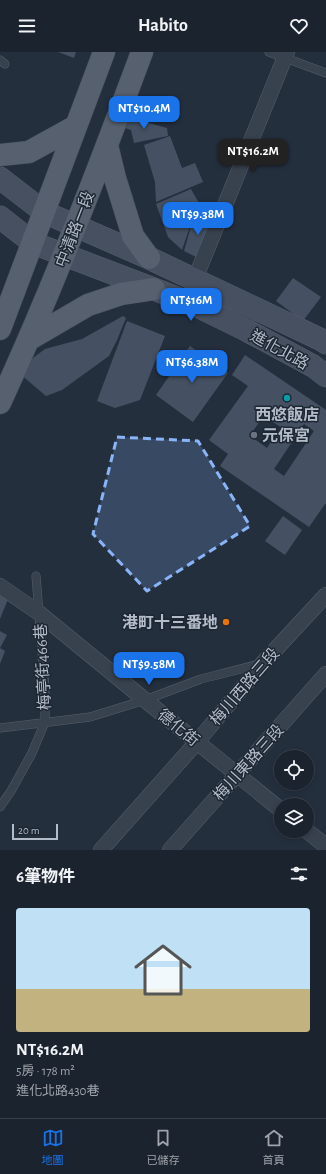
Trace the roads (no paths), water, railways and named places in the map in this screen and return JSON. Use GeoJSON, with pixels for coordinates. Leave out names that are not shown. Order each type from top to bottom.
{"type":"FeatureCollection","features":[{"type":"Feature","properties":{"kind":"main road","name":"中清路一段"},"geometry":{"type":"LineString","coordinates":[[0,329],[104,52]]}},
{"type":"Feature","properties":{"kind":"main road","name":"中清路一段"},"geometry":{"type":"LineString","coordinates":[[0,403],[64,255],[142,52]]}},
{"type":"Feature","properties":{"kind":"main road"},"geometry":{"type":"LineString","coordinates":[[0,155],[29,152],[76,126]]}},
{"type":"Feature","properties":{"kind":"main road"},"geometry":{"type":"LineString","coordinates":[[107,145],[115,178],[133,236],[149,258]]}},
{"type":"Feature","properties":{"kind":"main road","name":"進化北路"},"geometry":{"type":"LineString","coordinates":[[0,178],[44,212],[149,258],[325,339]]}},
{"type":"Feature","properties":{"kind":"main road","name":"進化北路"},"geometry":{"type":"LineString","coordinates":[[0,217],[33,243],[154,288],[197,306],[246,330],[312,366],[326,376]]}},
{"type":"Feature","properties":{"kind":"main road"},"geometry":{"type":"LineString","coordinates":[[28,340],[88,305],[120,294],[154,288]]}},
{"type":"Feature","properties":{"kind":"street"},"geometry":{"type":"LineString","coordinates":[[195,279],[286,55]]}},
{"type":"Feature","properties":{"kind":"street","name":"德化街"},"geometry":{"type":"LineString","coordinates":[[0,586],[39,613],[274,804]]}},
{"type":"Feature","properties":{"kind":"street","name":"梅川西路三段"},"geometry":{"type":"LineString","coordinates":[[101,850],[197,742],[262,664],[326,595]]}},
{"type":"Feature","properties":{"kind":"street","name":"梅川東路三段"},"geometry":{"type":"LineString","coordinates":[[175,848],[326,674]]}},
{"type":"Feature","properties":{"kind":"street"},"geometry":{"type":"LineString","coordinates":[[314,837],[326,846]]}},
{"type":"Feature","properties":{"kind":"lane"},"geometry":{"type":"LineString","coordinates":[[270,52],[286,55],[326,74]]}},
{"type":"Feature","properties":{"kind":"lane","name":"梅亭街466巷"},"geometry":{"type":"LineString","coordinates":[[0,807],[11,791],[32,753],[45,722],[45,689],[36,576]]}},
{"type":"Feature","properties":{"kind":"lane"},"geometry":{"type":"LineString","coordinates":[[0,728],[90,717],[145,700],[201,680],[262,664]]}},
{"type":"Feature","properties":{"kind":"place","name":"西悠飯店"},"geometry":{"type":"Point","coordinates":[287,398]}},
{"type":"Feature","properties":{"kind":"place","name":"元保宮"},"geometry":{"type":"Point","coordinates":[254,435]}},
{"type":"Feature","properties":{"kind":"place","name":"港町十三番地"},"geometry":{"type":"Point","coordinates":[226,622]}}]}
